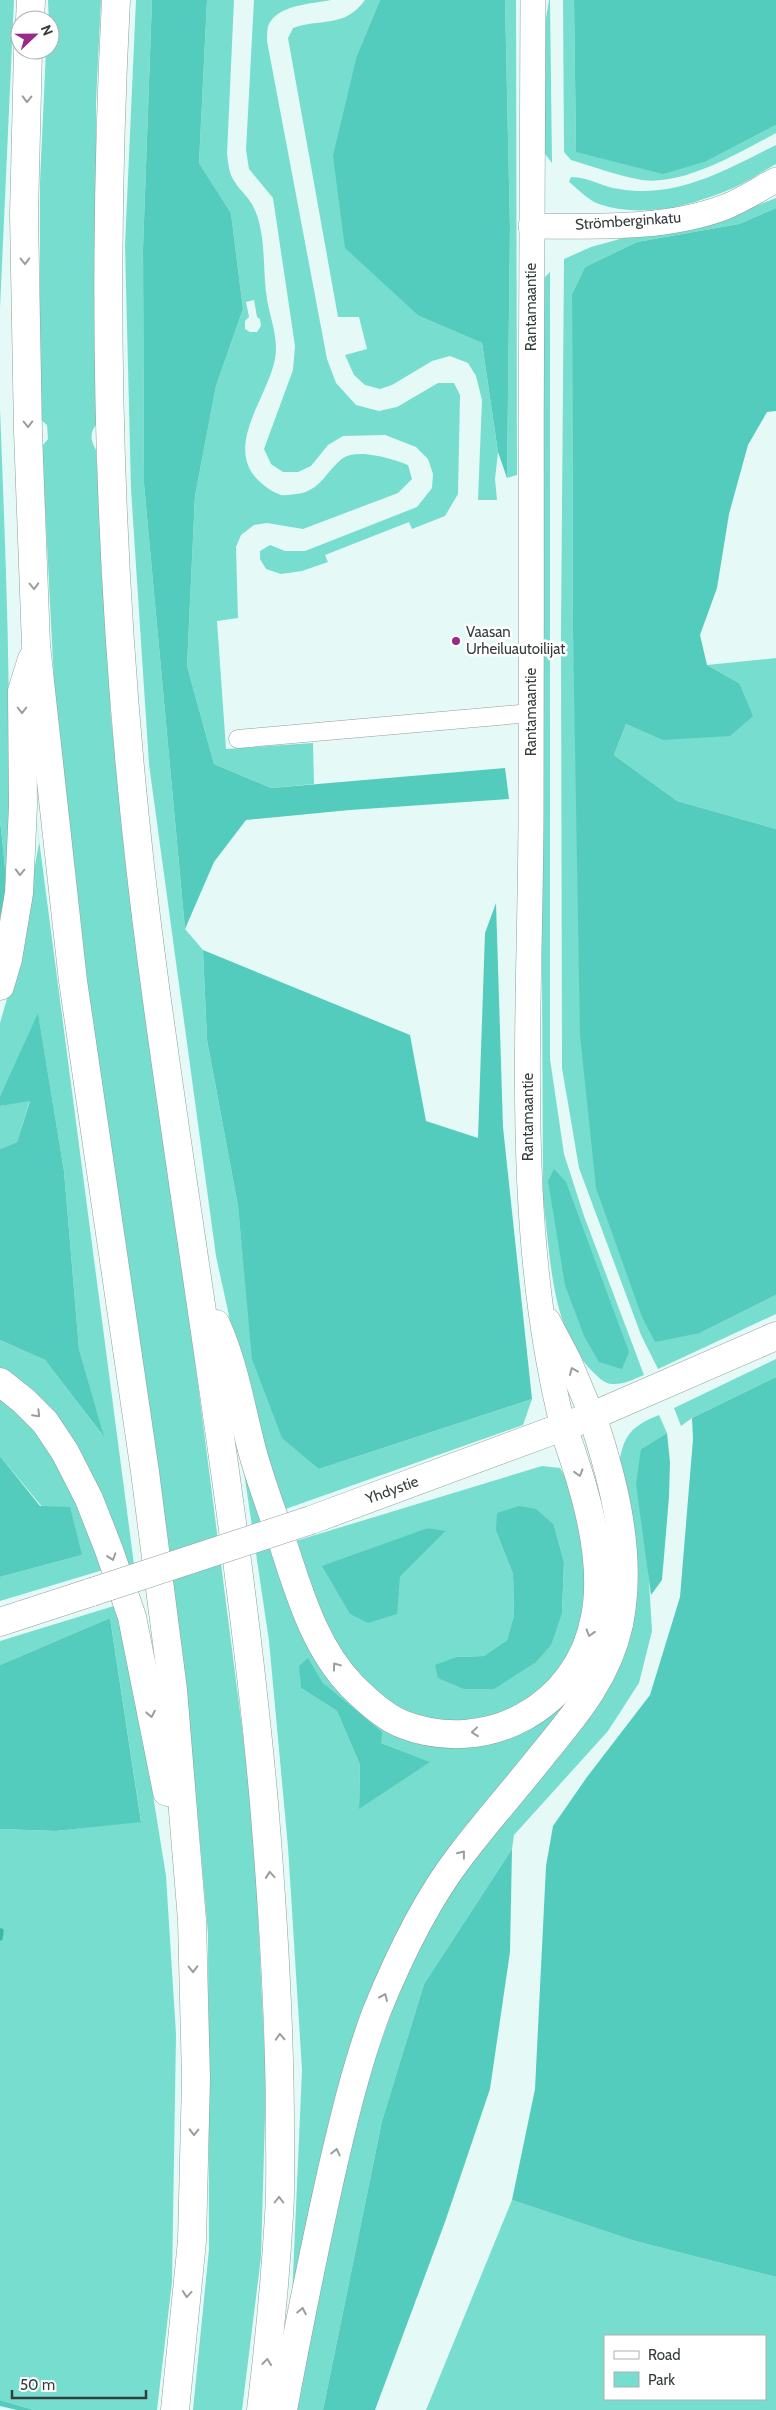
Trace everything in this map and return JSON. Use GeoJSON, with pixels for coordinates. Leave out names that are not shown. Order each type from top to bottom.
{"type":"FeatureCollection","features":[{"type":"Feature","properties":{"kind":"highway"},"geometry":{"type":"LineString","coordinates":[[116,0],[109,229],[112,511],[127,744],[153,968],[252,1674],[270,1880],[280,2038],[279,2212],[261,2410]]}},
{"type":"Feature","properties":{"kind":"highway"},"geometry":{"type":"LineString","coordinates":[[28,60],[24,214],[28,432],[36,645],[73,981],[145,1472],[173,1690],[192,1920],[196,2079],[192,2241],[175,2410]]}},
{"type":"Feature","properties":{"kind":"highway"},"geometry":{"type":"LineString","coordinates":[[0,986],[8,959],[20,893],[23,806],[22,691],[36,645]]}},
{"type":"Feature","properties":{"kind":"highway"},"geometry":{"type":"LineString","coordinates":[[199,1288],[225,1344],[253,1453],[302,1602],[328,1656],[350,1684],[372,1704],[400,1723],[426,1731],[449,1734],[476,1733],[501,1728],[528,1715],[553,1697],[571,1674],[586,1646],[595,1617],[598,1580],[590,1516],[579,1472],[563,1427]]}},
{"type":"Feature","properties":{"kind":"highway","name":"Yhdystie"},"geometry":{"type":"LineString","coordinates":[[0,1622],[311,1520],[592,1416],[776,1336]]}},
{"type":"Feature","properties":{"kind":"highway"},"geometry":{"type":"LineString","coordinates":[[0,1382],[24,1401],[45,1422],[65,1452],[89,1498],[109,1550],[132,1617],[192,1920]]}},
{"type":"Feature","properties":{"kind":"highway"},"geometry":{"type":"LineString","coordinates":[[283,2410],[315,2243],[344,2117],[376,2014],[404,1951],[431,1901],[458,1858],[588,1698],[606,1665],[619,1624],[623,1576],[620,1535],[607,1461],[592,1416]]}},
{"type":"Feature","properties":{"kind":"main road","name":"Rantamaantie"},"geometry":{"type":"LineString","coordinates":[[533,0],[531,714],[527,1157],[539,1303],[548,1369],[563,1427]]}},
{"type":"Feature","properties":{"kind":"main road","name":"Strömberginkatu"},"geometry":{"type":"LineString","coordinates":[[531,226],[650,223],[696,216],[726,207],[776,180]]}},
{"type":"Feature","properties":{"kind":"main road","name":"Rantamaantie"},"geometry":{"type":"LineString","coordinates":[[539,1303],[569,1361],[592,1416]]}},
{"type":"Feature","properties":{"kind":"street"},"geometry":{"type":"LineString","coordinates":[[238,739],[531,714]]}},
{"type":"Feature","properties":{"kind":"green space"},"geometry":{"type":"Polygon","coordinates":[[[0,0],[14,0],[14,10],[10,10],[11,60],[0,308],[0,0]]]}},
{"type":"Feature","properties":{"kind":"green space"},"geometry":{"type":"Polygon","coordinates":[[[48,0],[101,0],[96,102],[96,425],[92,431],[92,438],[96,450],[111,718],[132,909],[187,1299],[253,1813],[266,2081],[261,2257],[242,2410],[193,2410],[209,2249],[208,1933],[187,1696],[84,962],[56,721],[42,446],[48,439],[47,425],[40,419],[40,182],[46,60],[60,60],[60,10],[48,10],[48,0]]]}},
{"type":"Feature","properties":{"kind":"green space"},"geometry":{"type":"Polygon","coordinates":[[[136,0],[152,0],[143,249],[144,484],[185,929],[203,950],[207,1040],[238,1206],[253,1359],[319,1469],[532,1399],[523,1425],[280,1511],[248,1403],[216,1256],[149,764],[131,489],[125,245],[136,0]]]}},
{"type":"Feature","properties":{"kind":"green space"},"geometry":{"type":"Polygon","coordinates":[[[152,0],[207,0],[199,163],[231,213],[243,309],[216,386],[195,496],[187,666],[214,764],[271,788],[505,768],[509,799],[350,810],[246,820],[214,862],[185,929],[144,484],[143,249],[152,0]]]}},
{"type":"Feature","properties":{"kind":"green space"},"geometry":{"type":"Polygon","coordinates":[[[207,0],[234,0],[227,154],[232,176],[253,206],[260,228],[267,299],[276,344],[271,374],[246,437],[245,453],[249,468],[259,481],[281,495],[296,494],[311,489],[343,458],[357,454],[385,458],[408,465],[412,479],[398,493],[303,529],[267,523],[254,525],[241,535],[236,547],[238,618],[217,621],[226,749],[313,743],[314,784],[271,788],[214,764],[187,666],[195,496],[216,386],[243,309],[231,213],[199,163],[207,0]],[[254,300],[246,302],[249,317],[245,321],[245,329],[250,332],[257,332],[261,326],[260,319],[257,317],[254,300]]]}},
{"type":"Feature","properties":{"kind":"green space"},"geometry":{"type":"Polygon","coordinates":[[[254,0],[331,0],[296,6],[279,13],[268,26],[267,41],[327,359],[336,383],[356,405],[379,411],[397,407],[438,383],[454,383],[460,395],[458,494],[445,516],[412,529],[409,522],[325,555],[328,562],[302,571],[281,574],[266,569],[260,559],[260,551],[270,545],[285,551],[305,551],[417,507],[432,488],[433,474],[428,459],[416,447],[385,435],[343,436],[328,445],[311,466],[298,472],[283,472],[271,464],[264,449],[293,370],[295,346],[273,198],[249,169],[246,150],[254,0]]]}},
{"type":"Feature","properties":{"kind":"green space"},"geometry":{"type":"Polygon","coordinates":[[[365,0],[380,0],[357,55],[419,316],[482,343],[498,452],[495,479],[497,500],[478,500],[482,400],[476,376],[468,363],[450,356],[432,361],[392,385],[380,389],[365,385],[354,375],[345,355],[367,349],[359,317],[338,317],[288,38],[293,28],[341,19],[357,9],[365,0]]]}},
{"type":"Feature","properties":{"kind":"green space"},"geometry":{"type":"Polygon","coordinates":[[[380,0],[505,0],[510,229],[507,478],[498,452],[482,343],[419,316],[345,248],[333,156],[357,55],[380,0]]]}},
{"type":"Feature","properties":{"kind":"green space"},"geometry":{"type":"Polygon","coordinates":[[[505,0],[516,0],[517,475],[507,478],[510,229],[505,0]]]}},
{"type":"Feature","properties":{"kind":"green space"},"geometry":{"type":"Polygon","coordinates":[[[549,0],[552,163],[545,154],[543,139],[542,42],[549,0]]]}},
{"type":"Feature","properties":{"kind":"green space"},"geometry":{"type":"Polygon","coordinates":[[[563,0],[574,0],[576,152],[707,161],[776,125],[776,133],[729,158],[693,173],[675,178],[642,180],[571,160],[564,152],[563,0]]]}},
{"type":"Feature","properties":{"kind":"green space"},"geometry":{"type":"Polygon","coordinates":[[[574,0],[776,0],[776,125],[707,161],[663,174],[576,152],[574,0]]]}},
{"type":"Feature","properties":{"kind":"green space"},"geometry":{"type":"Polygon","coordinates":[[[776,145],[776,164],[745,182],[711,197],[663,209],[631,210],[599,204],[587,198],[569,182],[571,177],[578,177],[619,189],[661,190],[681,186],[720,173],[776,145]]]}},
{"type":"Feature","properties":{"kind":"green space"},"geometry":{"type":"Polygon","coordinates":[[[776,198],[776,208],[739,224],[637,242],[585,267],[572,294],[573,632],[578,783],[700,1333],[776,1295],[776,1314],[658,1369],[641,1335],[579,1168],[562,1068],[561,632],[564,259],[591,247],[753,207],[776,198]]]}},
{"type":"Feature","properties":{"kind":"green space"},"geometry":{"type":"Polygon","coordinates":[[[776,208],[776,411],[767,412],[748,445],[729,514],[717,588],[700,635],[707,665],[739,683],[753,716],[730,736],[662,740],[626,724],[614,755],[677,801],[776,829],[776,1295],[700,1333],[655,1342],[642,1317],[596,1188],[580,1035],[573,632],[572,294],[585,267],[637,242],[739,224],[776,208]]]}},
{"type":"Feature","properties":{"kind":"green space"},"geometry":{"type":"Polygon","coordinates":[[[550,272],[550,1059],[564,1154],[584,1216],[644,1375],[620,1384],[609,1384],[599,1378],[579,1355],[568,1335],[555,1291],[543,1199],[539,299],[543,279],[550,272]]]}},
{"type":"Feature","properties":{"kind":"green space"},"geometry":{"type":"Polygon","coordinates":[[[0,408],[9,707],[7,886],[0,820],[0,408]]]}},
{"type":"Feature","properties":{"kind":"green space"},"geometry":{"type":"Polygon","coordinates":[[[776,658],[776,829],[677,801],[614,755],[626,724],[662,740],[739,683],[707,665],[776,658]]]}},
{"type":"Feature","properties":{"kind":"green space"},"geometry":{"type":"Polygon","coordinates":[[[36,817],[141,1618],[111,1522],[0,1370],[0,1340],[45,1360],[103,1436],[79,1349],[64,1171],[38,1014],[0,1096],[0,1023],[17,965],[39,843],[36,817]]]}},
{"type":"Feature","properties":{"kind":"green space"},"geometry":{"type":"Polygon","coordinates":[[[0,820],[7,886],[0,918],[0,820]]]}},
{"type":"Feature","properties":{"kind":"green space"},"geometry":{"type":"Polygon","coordinates":[[[496,903],[503,1127],[532,1399],[319,1469],[282,1438],[252,1359],[238,1206],[207,1040],[203,950],[410,1035],[426,1121],[478,1138],[485,933],[496,903]]]}},
{"type":"Feature","properties":{"kind":"green space"},"geometry":{"type":"Polygon","coordinates":[[[38,1013],[64,1171],[79,1349],[104,1437],[45,1360],[0,1340],[0,1149],[17,1142],[30,1101],[0,1106],[0,1096],[38,1013]]]}},
{"type":"Feature","properties":{"kind":"green space"},"geometry":{"type":"Polygon","coordinates":[[[30,1100],[17,1142],[0,1149],[0,1106],[30,1100]]]}},
{"type":"Feature","properties":{"kind":"green space"},"geometry":{"type":"Polygon","coordinates":[[[554,1169],[566,1182],[629,1352],[622,1369],[599,1362],[584,1336],[565,1285],[548,1181],[554,1169]]]}},
{"type":"Feature","properties":{"kind":"green space"},"geometry":{"type":"Polygon","coordinates":[[[776,1359],[776,1377],[692,1418],[681,1426],[674,1408],[776,1359]]]}},
{"type":"Feature","properties":{"kind":"green space"},"geometry":{"type":"Polygon","coordinates":[[[776,1377],[776,2277],[635,2241],[512,2200],[535,2089],[546,1866],[553,1826],[587,1777],[650,1695],[680,1597],[693,1439],[692,1418],[776,1377]]]}},
{"type":"Feature","properties":{"kind":"green space"},"geometry":{"type":"Polygon","coordinates":[[[0,1396],[7,1400],[43,1442],[74,1495],[103,1570],[0,1601],[0,1577],[82,1555],[0,1456],[0,1396]]]}},
{"type":"Feature","properties":{"kind":"green space"},"geometry":{"type":"Polygon","coordinates":[[[659,1415],[667,1433],[641,1449],[652,1631],[639,1683],[608,1731],[514,1835],[512,1849],[424,1984],[382,2121],[323,2410],[295,2410],[358,2107],[403,1980],[442,1897],[595,1710],[616,1671],[618,1473],[621,1452],[628,1436],[633,1430],[659,1415]]]}},
{"type":"Feature","properties":{"kind":"green space"},"geometry":{"type":"Polygon","coordinates":[[[667,1433],[670,1462],[669,1497],[662,1580],[651,1595],[636,1484],[641,1449],[667,1433]]]}},
{"type":"Feature","properties":{"kind":"green space"},"geometry":{"type":"Polygon","coordinates":[[[241,1452],[297,1614],[429,1742],[588,1681],[393,1948],[292,2298],[302,2070],[288,1847],[269,1641],[241,1452]],[[308,1659],[300,1666],[301,1688],[337,1711],[360,1765],[359,1808],[429,1762],[381,1743],[323,1683],[308,1659]]]}},
{"type":"Feature","properties":{"kind":"green space"},"geometry":{"type":"Polygon","coordinates":[[[0,1456],[40,1506],[70,1507],[82,1555],[0,1577],[0,1456]]]}},
{"type":"Feature","properties":{"kind":"green space"},"geometry":{"type":"Polygon","coordinates":[[[542,1466],[560,1468],[578,1498],[585,1566],[583,1635],[557,1676],[526,1707],[475,1726],[427,1720],[373,1695],[329,1635],[289,1543],[542,1466]],[[554,1525],[496,1531],[513,1574],[514,1615],[507,1640],[484,1656],[457,1657],[464,1689],[562,1613],[564,1562],[554,1525]],[[427,1528],[400,1577],[445,1532],[427,1528]]]}},
{"type":"Feature","properties":{"kind":"green space"},"geometry":{"type":"Polygon","coordinates":[[[519,1506],[536,1509],[554,1525],[564,1562],[562,1613],[551,1645],[536,1662],[494,1689],[464,1689],[438,1678],[435,1665],[457,1657],[484,1656],[507,1640],[514,1615],[513,1574],[496,1531],[497,1513],[519,1506]]]}},
{"type":"Feature","properties":{"kind":"green space"},"geometry":{"type":"Polygon","coordinates":[[[428,1528],[446,1531],[400,1577],[397,1614],[368,1623],[350,1614],[322,1566],[428,1528]]]}},
{"type":"Feature","properties":{"kind":"green space"},"geometry":{"type":"Polygon","coordinates":[[[117,1605],[144,1739],[166,1876],[176,2034],[172,2282],[157,2410],[34,2410],[0,2400],[0,1829],[56,1831],[141,1821],[110,1618],[0,1665],[0,1641],[117,1605]]]}},
{"type":"Feature","properties":{"kind":"green space"},"geometry":{"type":"Polygon","coordinates":[[[110,1618],[141,1822],[56,1831],[0,1829],[0,1665],[110,1618]]]}},
{"type":"Feature","properties":{"kind":"green space"},"geometry":{"type":"Polygon","coordinates":[[[308,1658],[323,1683],[382,1732],[381,1743],[430,1762],[359,1809],[360,1765],[337,1711],[301,1688],[299,1666],[308,1658]]]}},
{"type":"Feature","properties":{"kind":"green space"},"geometry":{"type":"Polygon","coordinates":[[[512,1849],[510,1952],[490,2089],[445,2222],[375,2410],[323,2410],[382,2121],[424,1984],[512,1849]]]}},
{"type":"Feature","properties":{"kind":"green space"},"geometry":{"type":"Polygon","coordinates":[[[512,2200],[635,2241],[776,2277],[776,2410],[426,2410],[512,2200]]]}},
{"type":"Feature","properties":{"kind":"green space"},"geometry":{"type":"Polygon","coordinates":[[[0,2400],[34,2410],[17,2410],[0,2406],[0,2400]]]}},
{"type":"Feature","properties":{"kind":"waterway"},"geometry":{"type":"LineString","coordinates":[[0,1938],[1,1931]]}},
{"type":"Feature","properties":{"kind":"place","name":"Vaasan Urheiluautoilijat"},"geometry":{"type":"Point","coordinates":[456,641]}}]}
